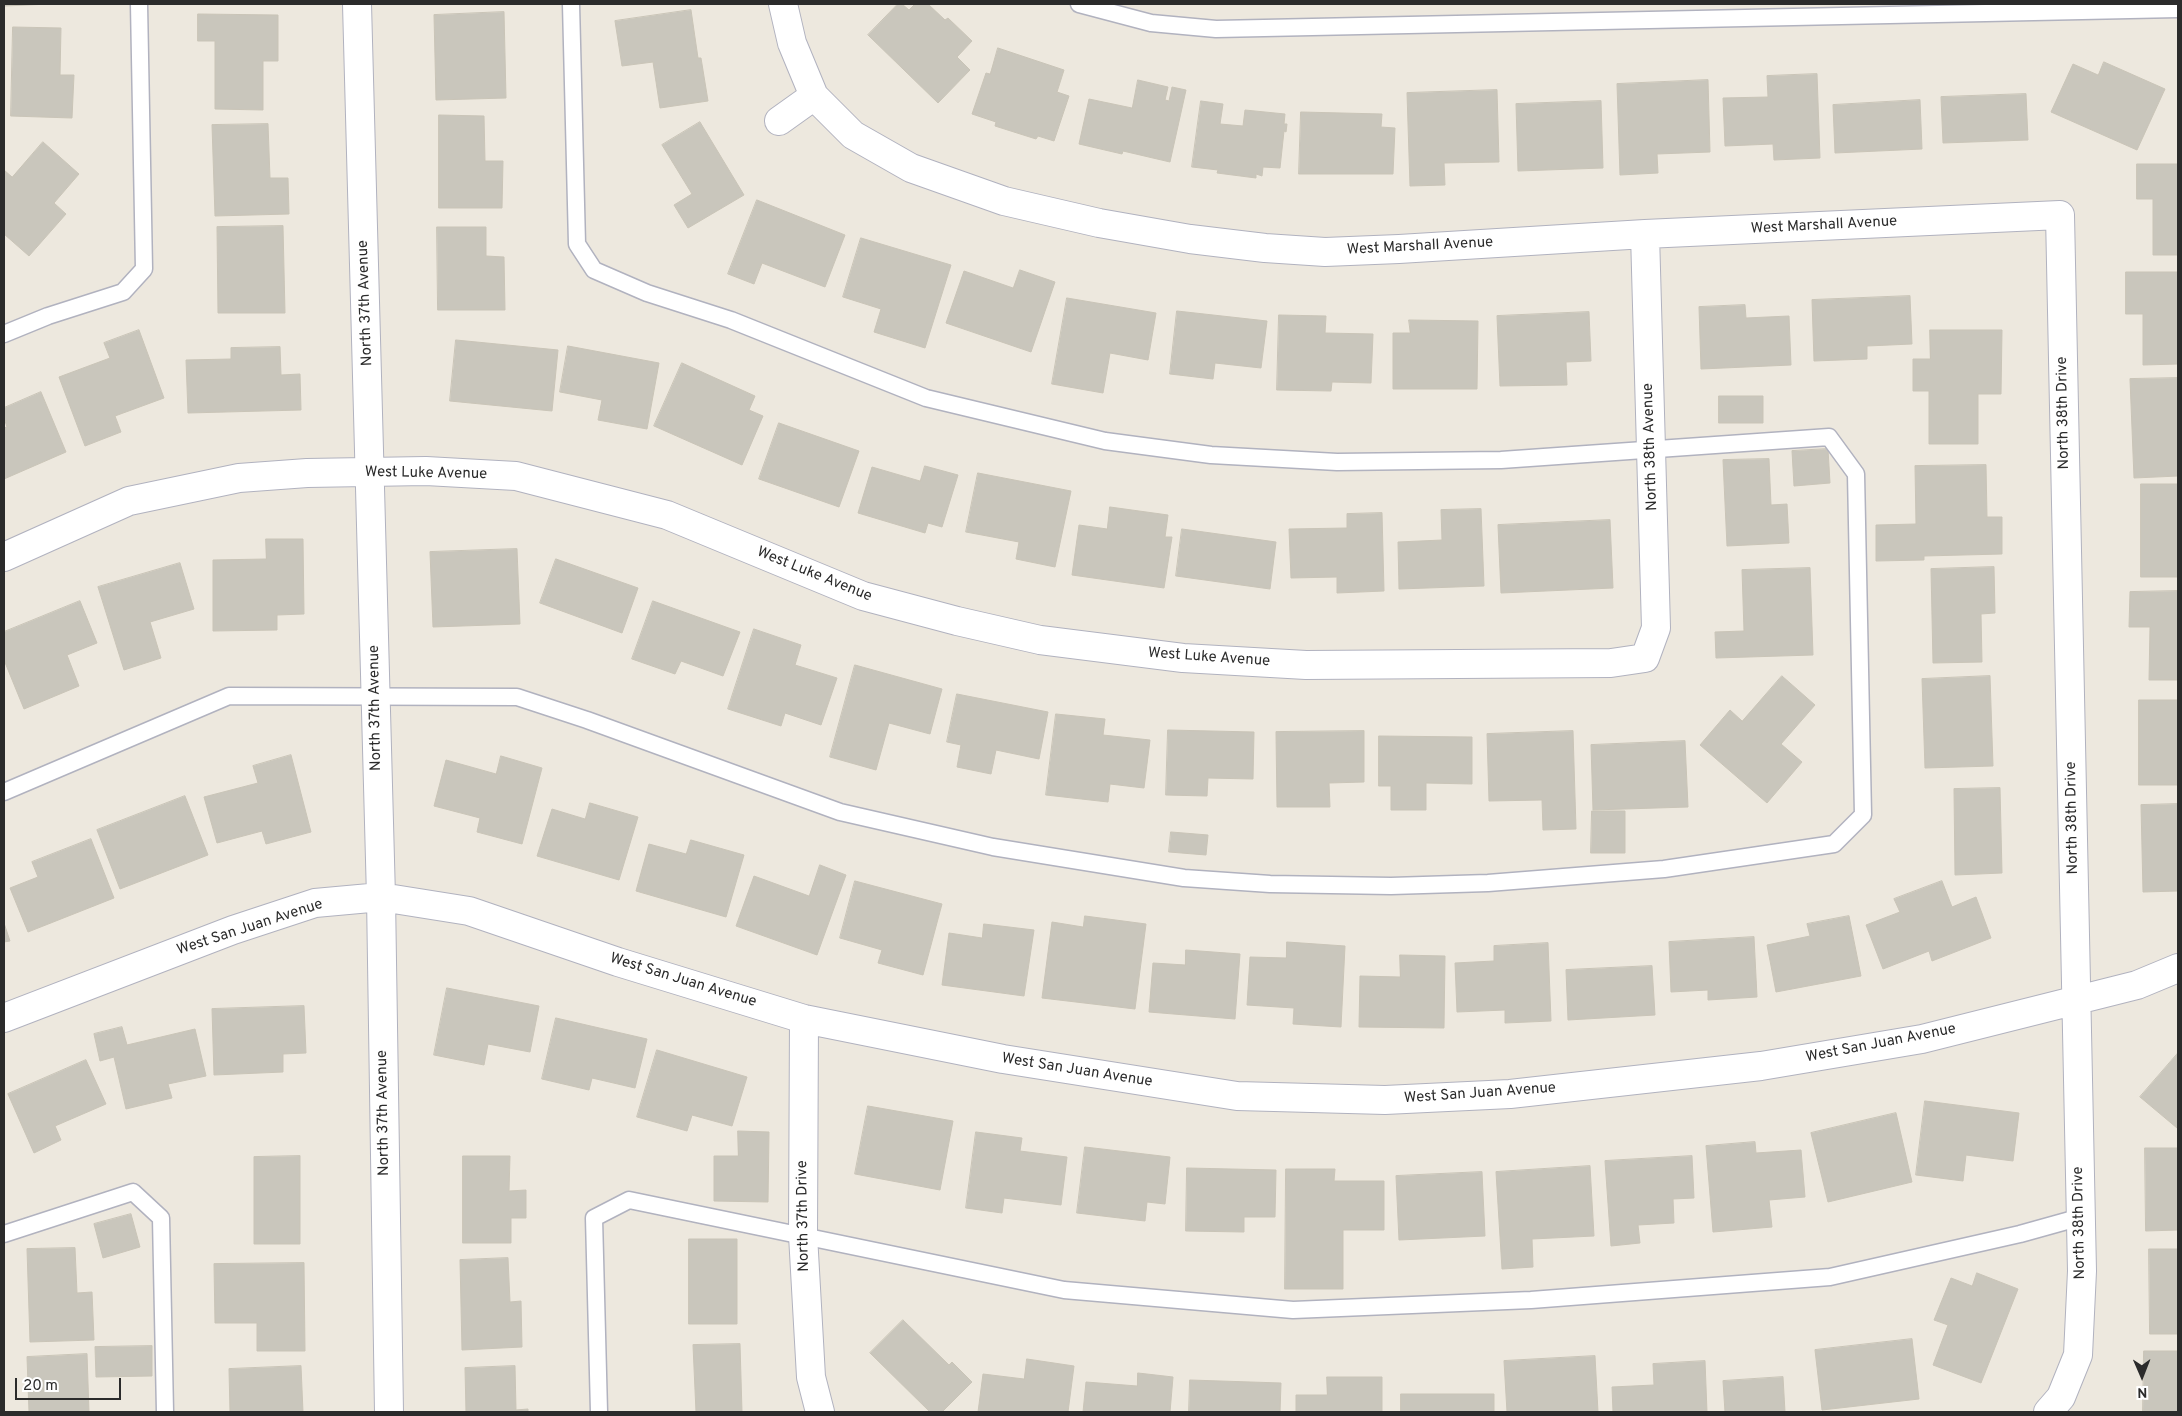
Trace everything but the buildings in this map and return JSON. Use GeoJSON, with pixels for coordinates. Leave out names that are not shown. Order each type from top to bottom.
{"type":"FeatureCollection","features":[{"type":"Feature","properties":{"kind":"street","name":"North 37th Avenue"},"geometry":{"type":"LineString","coordinates":[[357,4],[381,897],[389,1412]]}},
{"type":"Feature","properties":{"kind":"street","name":"West Marshall Avenue"},"geometry":{"type":"LineString","coordinates":[[783,4],[792,43],[814,96],[853,135],[911,168],[1004,201],[1099,223],[1190,239],[1265,248],[1324,252],[1645,234],[2060,215]]}},
{"type":"Feature","properties":{"kind":"street"},"geometry":{"type":"LineString","coordinates":[[780,121],[814,96]]}},
{"type":"Feature","properties":{"kind":"street","name":"North 38th Drive"},"geometry":{"type":"LineString","coordinates":[[2048,1412],[2060,1397],[2078,1354],[2082,1271],[2060,215]]}},
{"type":"Feature","properties":{"kind":"street","name":"North 38th Avenue"},"geometry":{"type":"LineString","coordinates":[[1645,234],[1656,628],[1645,658]]}},
{"type":"Feature","properties":{"kind":"street","name":"West Luke Avenue"},"geometry":{"type":"LineString","coordinates":[[4,557],[129,501],[239,478],[307,473],[426,471],[516,476],[667,515],[863,596],[957,621],[1040,640],[1183,658],[1306,665],[1611,663],[1645,658]]}},
{"type":"Feature","properties":{"kind":"street","name":"West San Juan Avenue"},"geometry":{"type":"LineString","coordinates":[[4,1018],[233,930],[315,903],[381,897],[469,911],[618,962],[804,1019],[1003,1059],[1237,1096],[1385,1100],[1510,1094],[1761,1066],[1922,1039],[2138,986],[2178,968]]}},
{"type":"Feature","properties":{"kind":"street","name":"North 37th Drive"},"geometry":{"type":"LineString","coordinates":[[804,1019],[803,1235],[811,1377],[820,1412]]}},
{"type":"Feature","properties":{"kind":"lane"},"geometry":{"type":"LineString","coordinates":[[4,334],[48,316],[123,292],[144,269],[139,4]]}},
{"type":"Feature","properties":{"kind":"lane"},"geometry":{"type":"LineString","coordinates":[[4,792],[229,696],[517,696],[840,812],[993,847],[1184,878],[1280,884],[1390,886],[1488,883],[1664,868],[1834,844],[1863,815],[1856,474],[1828,437],[1501,460],[1337,462],[1211,455],[1105,441],[926,398],[731,320],[647,293],[594,270],[577,244],[571,4]]}},
{"type":"Feature","properties":{"kind":"lane"},"geometry":{"type":"LineString","coordinates":[[1079,4],[1151,23],[1216,29],[2178,9]]}},
{"type":"Feature","properties":{"kind":"lane"},"geometry":{"type":"LineString","coordinates":[[4,1234],[133,1192],[161,1218],[165,1412]]}},
{"type":"Feature","properties":{"kind":"lane"},"geometry":{"type":"LineString","coordinates":[[599,1412],[594,1218],[629,1200],[1064,1290],[1292,1310],[1531,1300],[1830,1277],[2020,1234],[2081,1217]]}}]}
